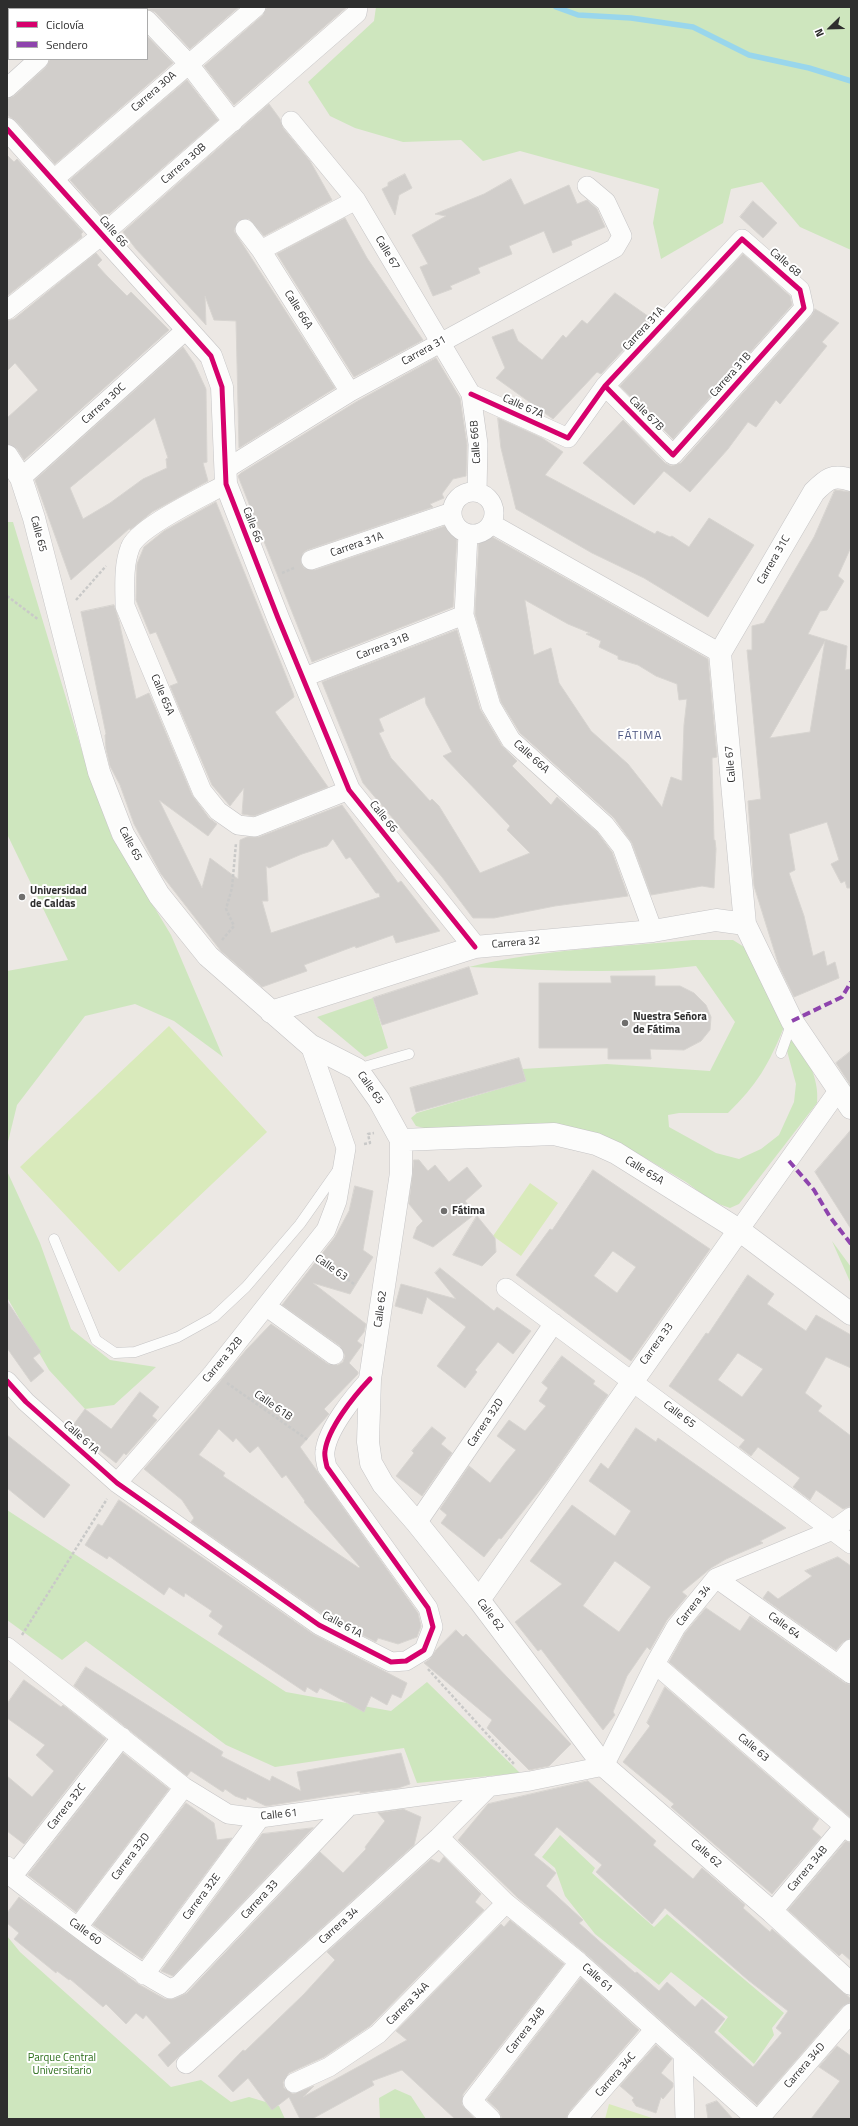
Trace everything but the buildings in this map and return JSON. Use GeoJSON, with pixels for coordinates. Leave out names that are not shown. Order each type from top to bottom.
{"type":"FeatureCollection","features":[{"type":"Feature","properties":{"kind":"street","name":"Carrera 30A"},"geometry":{"type":"LineString","coordinates":[[54,179],[188,63],[256,7]]}},
{"type":"Feature","properties":{"kind":"street","name":"Carrera 30B"},"geometry":{"type":"LineString","coordinates":[[7,310],[102,235],[233,122],[358,10]]}},
{"type":"Feature","properties":{"kind":"street"},"geometry":{"type":"LineString","coordinates":[[148,21],[188,63],[233,122]]}},
{"type":"Feature","properties":{"kind":"street"},"geometry":{"type":"LineString","coordinates":[[7,88],[38,60]]}},
{"type":"Feature","properties":{"kind":"street","name":"Calle 67"},"geometry":{"type":"LineString","coordinates":[[291,121],[356,200],[471,394]]}},
{"type":"Feature","properties":{"kind":"street","name":"Calle 66"},"geometry":{"type":"LineString","coordinates":[[7,129],[54,179],[102,235],[211,356],[222,387],[226,476],[263,581],[349,790],[475,947]]}},
{"type":"Feature","properties":{"kind":"street","name":"Carrera 31"},"geometry":{"type":"LineString","coordinates":[[226,476],[350,392],[615,248],[622,236],[606,202],[587,186]]}},
{"type":"Feature","properties":{"kind":"street"},"geometry":{"type":"LineString","coordinates":[[261,250],[356,200]]}},
{"type":"Feature","properties":{"kind":"street","name":"Calle 66A"},"geometry":{"type":"LineString","coordinates":[[245,229],[261,250],[350,392]]}},
{"type":"Feature","properties":{"kind":"street","name":"Calle 68"},"geometry":{"type":"LineString","coordinates":[[742,239],[800,290],[804,308]]}},
{"type":"Feature","properties":{"kind":"street","name":"Carrera 31A"},"geometry":{"type":"LineString","coordinates":[[568,438],[605,386],[742,239]]}},
{"type":"Feature","properties":{"kind":"street","name":"Carrera 31B"},"geometry":{"type":"LineString","coordinates":[[673,455],[804,308]]}},
{"type":"Feature","properties":{"kind":"street","name":"Carrera 30C"},"geometry":{"type":"LineString","coordinates":[[21,478],[187,329]]}},
{"type":"Feature","properties":{"kind":"street","name":"Calle 67B"},"geometry":{"type":"LineString","coordinates":[[605,386],[673,455]]}},
{"type":"Feature","properties":{"kind":"street","name":"Calle 67A"},"geometry":{"type":"LineString","coordinates":[[471,394],[568,438]]}},
{"type":"Feature","properties":{"kind":"street","name":"Calle 66B"},"geometry":{"type":"LineString","coordinates":[[471,394],[478,444],[477,492]]}},
{"type":"Feature","properties":{"kind":"street","name":"Calle 65"},"geometry":{"type":"LineString","coordinates":[[7,456],[21,478],[34,518],[99,772],[123,834],[158,895],[208,956],[271,1012],[310,1045],[357,1069],[379,1100],[399,1135]]}},
{"type":"Feature","properties":{"kind":"street"},"geometry":{"type":"LineString","coordinates":[[130,547],[150,526],[226,476]]}},
{"type":"Feature","properties":{"kind":"street","name":"Carrera 31C"},"geometry":{"type":"LineString","coordinates":[[720,653],[814,492],[825,481],[844,478]]}},
{"type":"Feature","properties":{"kind":"street"},"geometry":{"type":"LineString","coordinates":[[470,491],[477,492],[484,494],[493,504],[495,511],[492,524],[481,533],[468,534],[456,525],[452,512],[457,498],[470,491]]}},
{"type":"Feature","properties":{"kind":"street","name":"Carrera 31A"},"geometry":{"type":"LineString","coordinates":[[311,560],[452,512]]}},
{"type":"Feature","properties":{"kind":"street"},"geometry":{"type":"LineString","coordinates":[[492,524],[720,653]]}},
{"type":"Feature","properties":{"kind":"street","name":"Calle 66A"},"geometry":{"type":"LineString","coordinates":[[468,534],[464,615],[491,706],[511,740],[605,825],[622,847],[653,931]]}},
{"type":"Feature","properties":{"kind":"street","name":"Calle 65A"},"geometry":{"type":"LineString","coordinates":[[130,547],[125,576],[126,606],[202,791],[218,811],[238,825]]}},
{"type":"Feature","properties":{"kind":"street","name":"Carrera 31B"},"geometry":{"type":"LineString","coordinates":[[302,678],[464,615]]}},
{"type":"Feature","properties":{"kind":"street","name":"Calle 67"},"geometry":{"type":"LineString","coordinates":[[720,653],[745,924],[792,1021],[845,1099]]}},
{"type":"Feature","properties":{"kind":"street"},"geometry":{"type":"LineString","coordinates":[[238,825],[255,827],[349,790]]}},
{"type":"Feature","properties":{"kind":"street","name":"Carrera 32"},"geometry":{"type":"LineString","coordinates":[[271,1012],[475,947],[653,931],[716,920],[745,924]]}},
{"type":"Feature","properties":{"kind":"street"},"geometry":{"type":"LineString","coordinates":[[310,1045],[345,1155]]}},
{"type":"Feature","properties":{"kind":"street","name":"Carrera 33"},"geometry":{"type":"LineString","coordinates":[[479,1600],[632,1380],[739,1230],[845,1099]]}},
{"type":"Feature","properties":{"kind":"street","name":"Calle 65A"},"geometry":{"type":"LineString","coordinates":[[399,1135],[554,1134],[577,1139],[616,1153],[739,1230],[851,1314]]}},
{"type":"Feature","properties":{"kind":"street","name":"Calle 62"},"geometry":{"type":"LineString","coordinates":[[399,1135],[401,1173],[370,1379],[368,1442],[371,1463],[382,1484],[417,1523],[479,1600],[604,1766],[772,1912],[851,1984]]}},
{"type":"Feature","properties":{"kind":"street","name":"Carrera 32B"},"geometry":{"type":"LineString","coordinates":[[117,1483],[213,1373],[267,1307],[326,1230],[332,1216],[345,1155]]}},
{"type":"Feature","properties":{"kind":"street","name":"Calle 65"},"geometry":{"type":"LineString","coordinates":[[506,1288],[632,1380],[851,1544]]}},
{"type":"Feature","properties":{"kind":"street"},"geometry":{"type":"LineString","coordinates":[[267,1307],[334,1355]]}},
{"type":"Feature","properties":{"kind":"street","name":"Carrera 32D"},"geometry":{"type":"LineString","coordinates":[[417,1523],[554,1323]]}},
{"type":"Feature","properties":{"kind":"street"},"geometry":{"type":"LineString","coordinates":[[325,1452],[329,1436],[356,1395],[370,1379]]}},
{"type":"Feature","properties":{"kind":"street","name":"Calle 61A"},"geometry":{"type":"LineString","coordinates":[[7,1381],[26,1402],[117,1483],[319,1625],[391,1662],[406,1661],[424,1650],[433,1626],[428,1608],[327,1467],[325,1452]]}},
{"type":"Feature","properties":{"kind":"street","name":"Carrera 34"},"geometry":{"type":"LineString","coordinates":[[604,1766],[655,1664],[676,1627],[716,1578],[833,1530],[851,1518]]}},
{"type":"Feature","properties":{"kind":"street","name":"Calle 64"},"geometry":{"type":"LineString","coordinates":[[716,1578],[845,1670]]}},
{"type":"Feature","properties":{"kind":"street","name":"Calle 61"},"geometry":{"type":"LineString","coordinates":[[10,1649],[184,1787],[228,1814],[260,1818],[348,1807],[530,1781],[604,1766]]}},
{"type":"Feature","properties":{"kind":"street"},"geometry":{"type":"LineString","coordinates":[[845,1670],[851,1649]]}},
{"type":"Feature","properties":{"kind":"street","name":"Calle 63"},"geometry":{"type":"LineString","coordinates":[[655,1664],[848,1829]]}},
{"type":"Feature","properties":{"kind":"street","name":"Carrera 32C"},"geometry":{"type":"LineString","coordinates":[[10,1871],[122,1737]]}},
{"type":"Feature","properties":{"kind":"street","name":"Carrera 34"},"geometry":{"type":"LineString","coordinates":[[186,2064],[439,1837],[490,1786]]}},
{"type":"Feature","properties":{"kind":"street","name":"Carrera 32D"},"geometry":{"type":"LineString","coordinates":[[78,1927],[184,1787]]}},
{"type":"Feature","properties":{"kind":"street","name":"Carrera 33"},"geometry":{"type":"LineString","coordinates":[[170,1989],[179,1986],[348,1807]]}},
{"type":"Feature","properties":{"kind":"street","name":"Carrera 32E"},"geometry":{"type":"LineString","coordinates":[[144,1975],[260,1818]]}},
{"type":"Feature","properties":{"kind":"street","name":"Carrera 34B"},"geometry":{"type":"LineString","coordinates":[[772,1912],[848,1829]]}},
{"type":"Feature","properties":{"kind":"street","name":"Calle 61"},"geometry":{"type":"LineString","coordinates":[[439,1837],[506,1903],[579,1962],[654,2030],[757,2119]]}},
{"type":"Feature","properties":{"kind":"street","name":"Calle 60"},"geometry":{"type":"LineString","coordinates":[[10,1871],[78,1927],[144,1975],[170,1989]]}},
{"type":"Feature","properties":{"kind":"street","name":"Carrera 34A"},"geometry":{"type":"LineString","coordinates":[[294,2083],[329,2067],[378,2034],[506,1903]]}},
{"type":"Feature","properties":{"kind":"street","name":"Carrera 34B"},"geometry":{"type":"LineString","coordinates":[[491,2119],[472,2101],[579,1962]]}},
{"type":"Feature","properties":{"kind":"street","name":"Carrera 34D"},"geometry":{"type":"LineString","coordinates":[[757,2119],[851,2013]]}},
{"type":"Feature","properties":{"kind":"street","name":"Carrera 34C"},"geometry":{"type":"LineString","coordinates":[[578,2119],[654,2030]]}},
{"type":"Feature","properties":{"kind":"street"},"geometry":{"type":"LineString","coordinates":[[683,2054],[685,2119]]}},
{"type":"Feature","properties":{"kind":"lane"},"geometry":{"type":"LineString","coordinates":[[781,1053],[792,1021]]}},
{"type":"Feature","properties":{"kind":"lane"},"geometry":{"type":"LineString","coordinates":[[357,1069],[409,1054]]}},
{"type":"Feature","properties":{"kind":"lane"},"geometry":{"type":"LineString","coordinates":[[54,1239],[96,1340],[115,1353],[135,1352],[178,1336],[214,1316],[246,1287],[300,1224],[345,1155]]}},
{"type":"Feature","properties":{"kind":"path"},"geometry":{"type":"LineString","coordinates":[[7,596],[44,624],[59,620],[108,563],[130,547]]}},
{"type":"Feature","properties":{"kind":"path"},"geometry":{"type":"LineString","coordinates":[[263,581],[311,560]]}},
{"type":"Feature","properties":{"kind":"path"},"geometry":{"type":"LineString","coordinates":[[208,956],[234,926],[226,909],[232,888],[238,825]]}},
{"type":"Feature","properties":{"kind":"path"},"geometry":{"type":"LineString","coordinates":[[345,1155],[370,1143],[368,1134],[399,1135]]}},
{"type":"Feature","properties":{"kind":"path"},"geometry":{"type":"LineString","coordinates":[[10,1649],[117,1483]]}},
{"type":"Feature","properties":{"kind":"path"},"geometry":{"type":"LineString","coordinates":[[415,1655],[530,1781]]}},
{"type":"Feature","properties":{"kind":"green space"},"geometry":{"type":"Polygon","coordinates":[[[7,7],[73,7],[8,8],[7,60],[7,7]]]}},
{"type":"Feature","properties":{"kind":"green space"},"geometry":{"type":"Polygon","coordinates":[[[376,7],[851,7],[851,250],[800,227],[762,182],[731,189],[723,223],[661,259],[653,223],[659,189],[520,151],[483,161],[461,140],[403,142],[355,128],[330,116],[308,82],[374,21],[376,7]]]}},
{"type":"Feature","properties":{"kind":"green space"},"geometry":{"type":"Polygon","coordinates":[[[7,522],[13,522],[91,781],[112,837],[171,935],[223,1057],[174,1021],[135,1004],[85,1016],[17,1105],[7,1146],[7,971],[68,960],[7,834],[7,522]]]}},
{"type":"Feature","properties":{"kind":"green space"},"geometry":{"type":"Polygon","coordinates":[[[693,940],[733,940],[749,950],[784,1027],[773,1052],[755,1083],[728,1113],[679,1113],[668,1115],[669,1127],[716,1153],[739,1159],[761,1149],[779,1135],[794,1102],[796,1084],[787,1051],[793,1031],[814,1075],[816,1084],[817,1103],[739,1204],[730,1208],[713,1202],[686,1182],[642,1156],[605,1137],[549,1124],[428,1129],[416,1126],[411,1118],[417,1113],[526,1081],[522,1069],[607,1064],[710,1071],[735,1022],[696,966],[668,969],[611,971],[469,967],[552,952],[693,940]]]}},
{"type":"Feature","properties":{"kind":"green space"},"geometry":{"type":"Polygon","coordinates":[[[373,998],[388,1048],[365,1057],[317,1017],[373,998]]]}},
{"type":"Feature","properties":{"kind":"green space"},"geometry":{"type":"Polygon","coordinates":[[[169,1026],[267,1132],[119,1272],[20,1167],[169,1026]]]}},
{"type":"Feature","properties":{"kind":"green space"},"geometry":{"type":"Polygon","coordinates":[[[7,1171],[40,1243],[71,1329],[110,1360],[156,1367],[114,1405],[85,1409],[49,1370],[8,1299],[7,1171]]]}},
{"type":"Feature","properties":{"kind":"green space"},"geometry":{"type":"Polygon","coordinates":[[[530,1183],[558,1203],[521,1256],[493,1236],[530,1183]]]}},
{"type":"Feature","properties":{"kind":"green space"},"geometry":{"type":"Polygon","coordinates":[[[832,1241],[851,1267],[851,1284],[832,1241]]]}},
{"type":"Feature","properties":{"kind":"green space"},"geometry":{"type":"Polygon","coordinates":[[[7,1510],[286,1692],[391,1711],[427,1682],[520,1773],[417,1783],[404,1748],[275,1767],[226,1745],[86,1641],[62,1660],[7,1620],[7,1510]]]}},
{"type":"Feature","properties":{"kind":"green space"},"geometry":{"type":"Polygon","coordinates":[[[560,1835],[595,1868],[592,1873],[654,1927],[667,1914],[784,2013],[772,2028],[774,2035],[754,2064],[718,2031],[728,2017],[671,1972],[659,1985],[595,1934],[565,1896],[555,1868],[542,1857],[560,1835]]]}},
{"type":"Feature","properties":{"kind":"green space","name":"Parque Central Universitario"},"geometry":{"type":"Polygon","coordinates":[[[7,1936],[20,1952],[171,2087],[201,2080],[231,2102],[249,2097],[279,2106],[285,2119],[7,2119],[7,1936]]]}},
{"type":"Feature","properties":{"kind":"green space"},"geometry":{"type":"Polygon","coordinates":[[[395,2089],[411,2096],[426,2119],[380,2119],[379,2098],[395,2089]]]}},
{"type":"Feature","properties":{"kind":"green space"},"geometry":{"type":"Polygon","coordinates":[[[609,2104],[655,2119],[605,2119],[609,2104]]]}},
{"type":"Feature","properties":{"kind":"waterway"},"geometry":{"type":"LineString","coordinates":[[556,7],[578,15],[631,18],[693,27],[749,55],[809,68],[851,81]]}},
{"type":"Feature","properties":{"kind":"marked path"},"geometry":{"type":"LineString","coordinates":[[792,1021],[842,997],[851,982]]}},
{"type":"Feature","properties":{"kind":"marked path"},"geometry":{"type":"LineString","coordinates":[[789,1161],[814,1190],[830,1217],[851,1244]]}},
{"type":"Feature","properties":{"kind":"cycle path"},"geometry":{"type":"LineString","coordinates":[[7,129],[211,356],[222,387],[226,484],[278,618],[349,790],[475,947]]}},
{"type":"Feature","properties":{"kind":"cycle path"},"geometry":{"type":"LineString","coordinates":[[471,394],[568,438],[605,386],[742,239],[800,290],[804,308],[673,455],[605,386]]}},
{"type":"Feature","properties":{"kind":"cycle path"},"geometry":{"type":"LineString","coordinates":[[7,1381],[26,1402],[117,1483],[319,1625],[391,1662],[406,1661],[424,1650],[433,1627],[428,1608],[327,1467],[325,1457],[327,1442],[336,1423],[370,1379]]}},
{"type":"Feature","properties":{"kind":"place","name":"Universidad de Caldas"},"geometry":{"type":"Point","coordinates":[22,897]}},
{"type":"Feature","properties":{"kind":"place","name":"Nuestra Señora de Fátima"},"geometry":{"type":"Point","coordinates":[625,1023]}},
{"type":"Feature","properties":{"kind":"place","name":"Fátima"},"geometry":{"type":"Point","coordinates":[444,1211]}},
{"type":"Feature","properties":{"kind":"district","name":"FÁTIMA"},"geometry":{"type":"Point","coordinates":[640,736]}}]}
